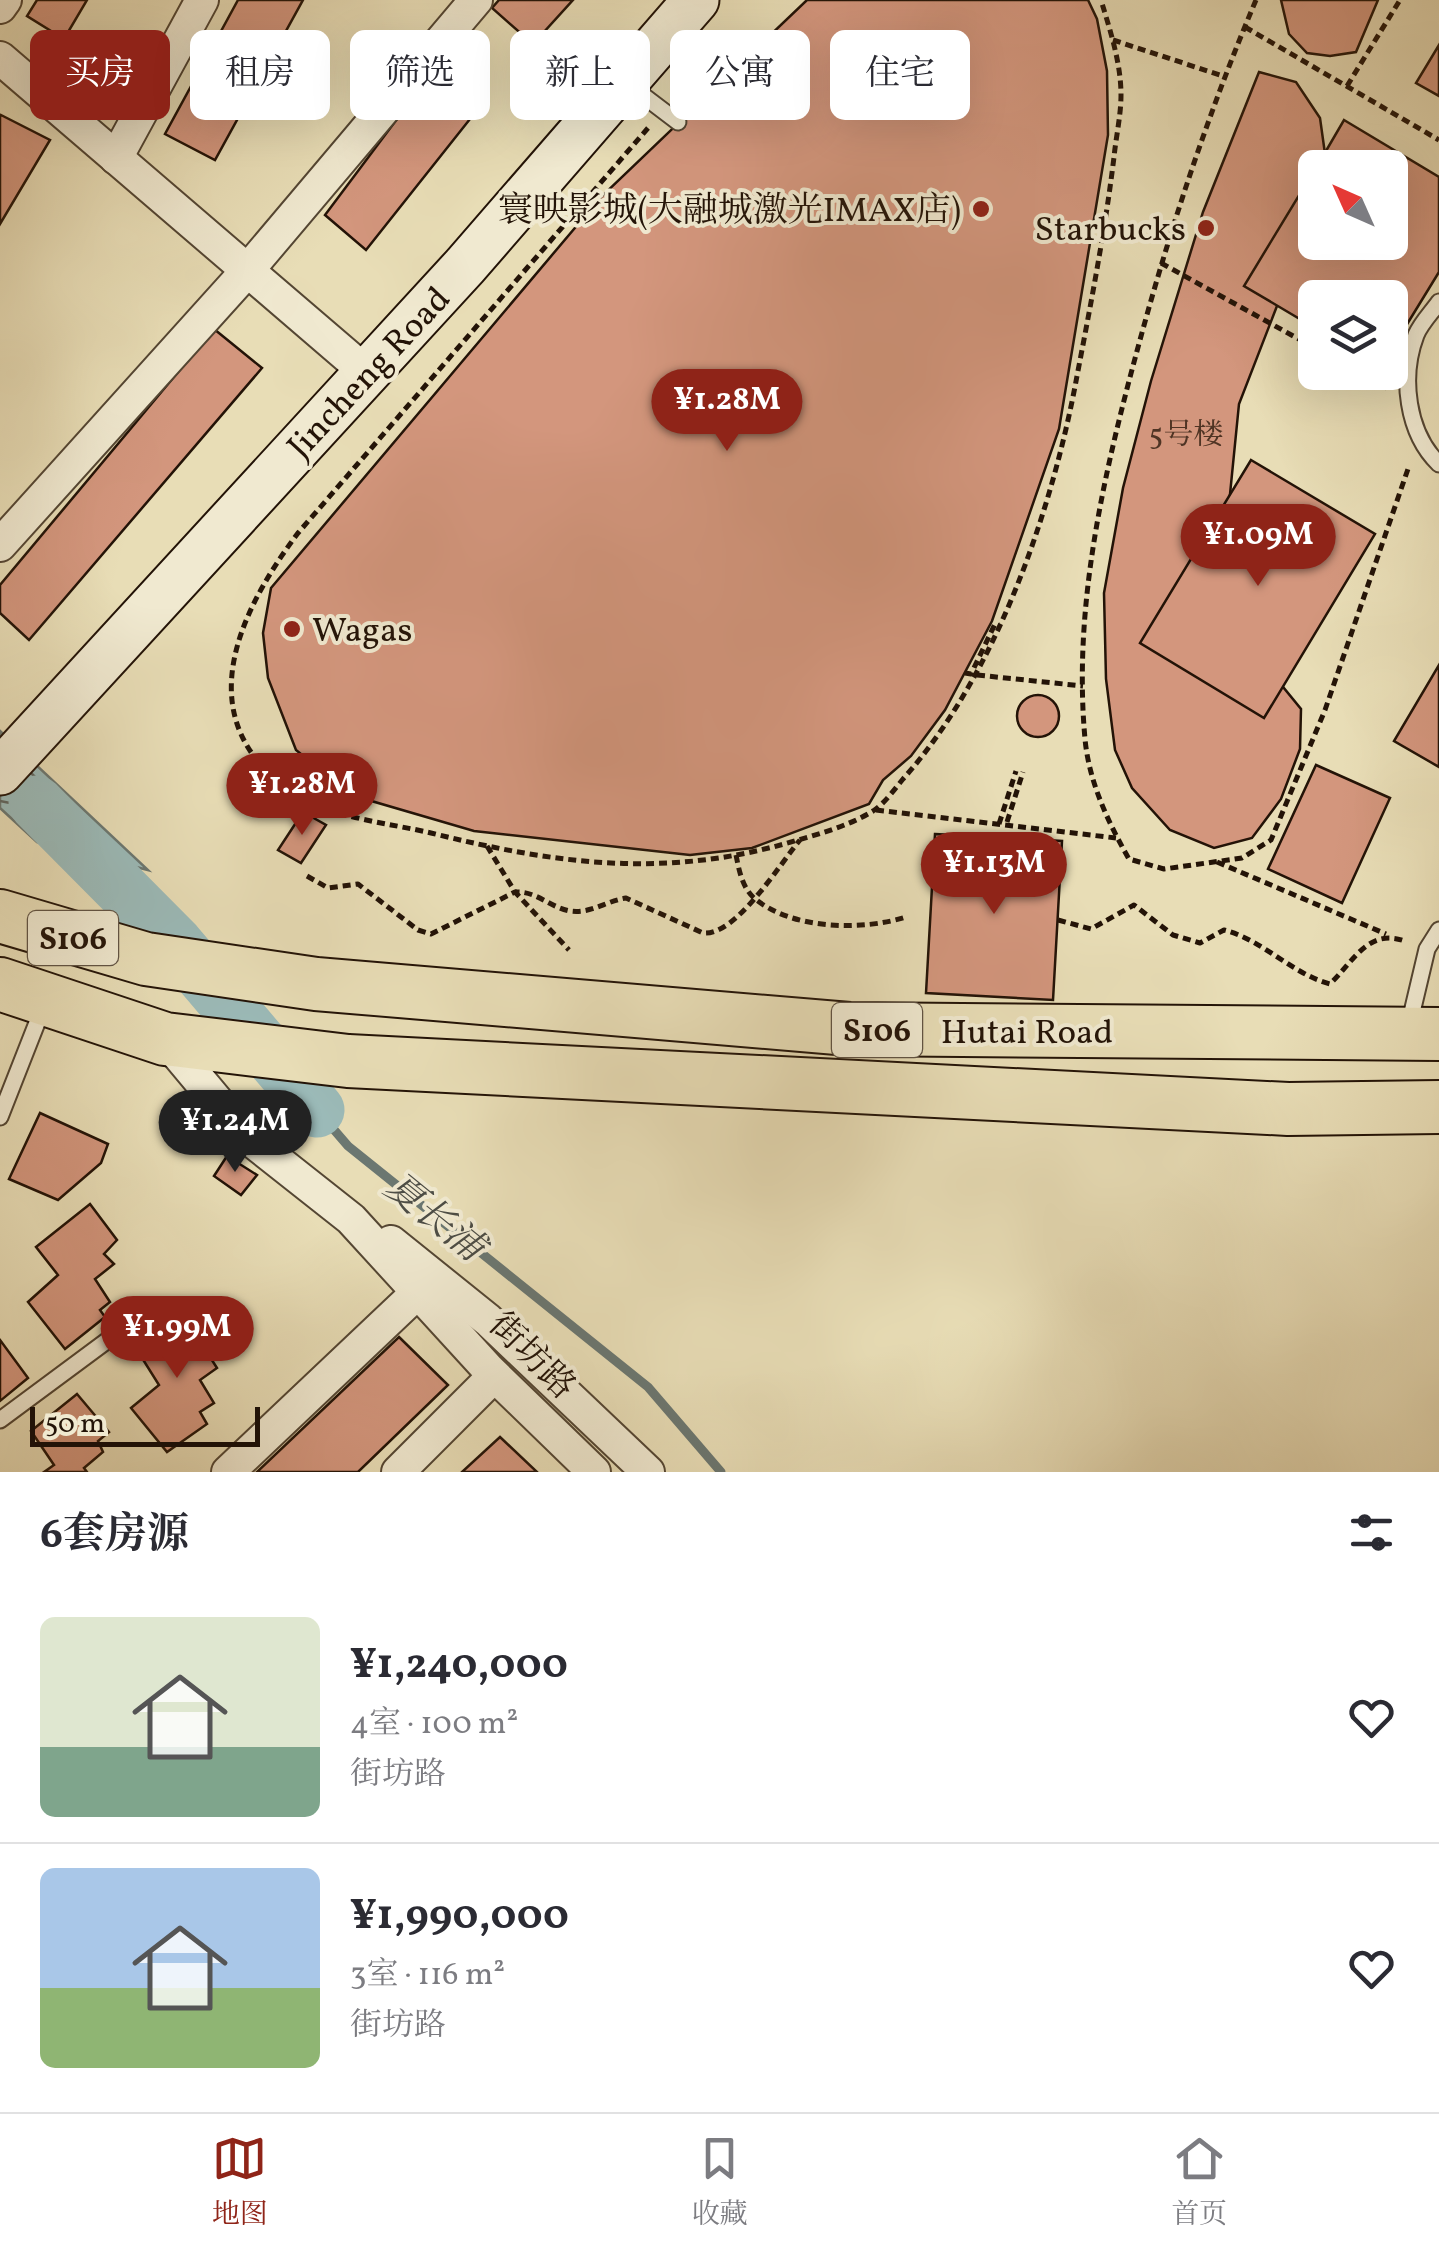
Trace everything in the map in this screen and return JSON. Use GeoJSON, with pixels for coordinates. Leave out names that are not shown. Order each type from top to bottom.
{"type":"FeatureCollection","features":[{"type":"Feature","properties":{"kind":"main road","name":"Hutai Road"},"geometry":{"type":"LineString","coordinates":[[0,916],[146,959],[316,984],[849,1029],[1423,1034]]}},
{"type":"Feature","properties":{"kind":"main road","name":"S106"},"geometry":{"type":"LineString","coordinates":[[23,992],[165,1039]]}},
{"type":"Feature","properties":{"kind":"main road","name":"Hutai Road"},"geometry":{"type":"LineString","coordinates":[[165,1039],[348,1061],[1288,1110],[1439,1107]]}},
{"type":"Feature","properties":{"kind":"street"},"geometry":{"type":"LineString","coordinates":[[0,7],[5,0]]}},
{"type":"Feature","properties":{"kind":"street"},"geometry":{"type":"LineString","coordinates":[[116,158],[202,0]]}},
{"type":"Feature","properties":{"kind":"street"},"geometry":{"type":"LineString","coordinates":[[0,545],[247,270],[476,0]]}},
{"type":"Feature","properties":{"kind":"street","name":"Jincheng Road"},"geometry":{"type":"LineString","coordinates":[[650,53],[696,0]]}},
{"type":"Feature","properties":{"kind":"street"},"geometry":{"type":"LineString","coordinates":[[0,58],[367,373]]}},
{"type":"Feature","properties":{"kind":"street","name":"Jincheng Road"},"geometry":{"type":"LineString","coordinates":[[0,772],[367,373],[591,120]]}},
{"type":"Feature","properties":{"kind":"street","name":"街坊路"},"geometry":{"type":"LineString","coordinates":[[165,1039],[246,1136],[352,1219],[494,1376],[594,1472]]}},
{"type":"Feature","properties":{"kind":"street"},"geometry":{"type":"LineString","coordinates":[[352,1219],[406,1251],[475,1309],[648,1472]]}},
{"type":"Feature","properties":{"kind":"street"},"geometry":{"type":"LineString","coordinates":[[228,1472],[418,1292]]}},
{"type":"Feature","properties":{"kind":"street"},"geometry":{"type":"LineString","coordinates":[[398,1472],[494,1376]]}},
{"type":"Feature","properties":{"kind":"lane"},"geometry":{"type":"LineString","coordinates":[[650,101],[678,122]]}},
{"type":"Feature","properties":{"kind":"lane"},"geometry":{"type":"LineString","coordinates":[[1439,302],[1417,333],[1408,400],[1419,437],[1439,464]]}},
{"type":"Feature","properties":{"kind":"lane"},"geometry":{"type":"LineString","coordinates":[[1423,1034],[1427,949],[1439,930]]}},
{"type":"Feature","properties":{"kind":"lane"},"geometry":{"type":"LineString","coordinates":[[0,1117],[23,992]]}},
{"type":"Feature","properties":{"kind":"lane"},"geometry":{"type":"LineString","coordinates":[[0,1420],[143,1314]]}},
{"type":"Feature","properties":{"kind":"path"},"geometry":{"type":"LineString","coordinates":[[664,111],[298,533],[262,582],[238,634],[230,674],[234,716],[252,757],[297,796],[344,812],[550,859],[681,866],[800,840],[876,810],[923,757],[977,675],[999,625],[1066,434],[1107,214],[1121,95],[1113,40],[1101,0]]}},
{"type":"Feature","properties":{"kind":"path"},"geometry":{"type":"LineString","coordinates":[[1256,0],[1160,263],[1110,451],[1096,524],[1083,646],[1086,743],[1105,816],[1130,859],[1164,868],[1215,862],[1242,858],[1271,840],[1326,710],[1419,437]]}},
{"type":"Feature","properties":{"kind":"path"},"geometry":{"type":"LineString","coordinates":[[1347,86],[1400,0]]}},
{"type":"Feature","properties":{"kind":"path"},"geometry":{"type":"LineString","coordinates":[[1245,27],[1439,140]]}},
{"type":"Feature","properties":{"kind":"path"},"geometry":{"type":"LineString","coordinates":[[1113,40],[1226,77]]}},
{"type":"Feature","properties":{"kind":"path"},"geometry":{"type":"LineString","coordinates":[[1160,263],[1298,339]]}},
{"type":"Feature","properties":{"kind":"path"},"geometry":{"type":"LineString","coordinates":[[965,673],[971,674],[995,624],[999,625]]}},
{"type":"Feature","properties":{"kind":"path"},"geometry":{"type":"LineString","coordinates":[[977,675],[1084,686]]}},
{"type":"Feature","properties":{"kind":"path"},"geometry":{"type":"LineString","coordinates":[[1003,824],[1019,772]]}},
{"type":"Feature","properties":{"kind":"path"},"geometry":{"type":"LineString","coordinates":[[876,810],[1118,838]]}},
{"type":"Feature","properties":{"kind":"path"},"geometry":{"type":"LineString","coordinates":[[307,876],[328,888],[358,884],[418,930],[431,934],[515,892],[528,891],[570,911],[589,911],[626,898],[703,933],[715,934],[732,924],[800,840]]}},
{"type":"Feature","properties":{"kind":"path"},"geometry":{"type":"LineString","coordinates":[[487,846],[515,892],[570,950]]}},
{"type":"Feature","properties":{"kind":"path"},"geometry":{"type":"LineString","coordinates":[[736,855],[741,879],[753,897],[840,929],[906,917]]}},
{"type":"Feature","properties":{"kind":"path"},"geometry":{"type":"LineString","coordinates":[[1215,862],[1427,949]]}},
{"type":"Feature","properties":{"kind":"path"},"geometry":{"type":"LineString","coordinates":[[1058,920],[1091,930],[1134,905],[1174,935],[1200,943],[1224,930],[1244,935],[1315,980],[1330,984],[1373,938],[1389,935]]}},
{"type":"Feature","properties":{"kind":"water"},"geometry":{"type":"Polygon","coordinates":[[[0,731],[148,870],[37,842],[0,808],[0,731]]]}},
{"type":"Feature","properties":{"kind":"building"},"geometry":{"type":"Polygon","coordinates":[[[37,0],[87,0],[69,30],[50,30],[27,16],[37,0]]]}},
{"type":"Feature","properties":{"kind":"building"},"geometry":{"type":"Polygon","coordinates":[[[238,0],[303,0],[286,30],[222,30],[238,0]]]}},
{"type":"Feature","properties":{"kind":"building"},"geometry":{"type":"Polygon","coordinates":[[[499,0],[573,0],[546,30],[517,30],[492,8],[499,0]]]}},
{"type":"Feature","properties":{"kind":"building"},"geometry":{"type":"Polygon","coordinates":[[[807,0],[1088,0],[1097,19],[1107,71],[1108,135],[1059,429],[992,621],[945,710],[911,756],[883,780],[869,804],[752,848],[690,855],[474,831],[351,795],[296,750],[268,678],[263,633],[271,588],[601,197],[682,120],[810,120],[810,30],[776,30],[807,0]]]}},
{"type":"Feature","properties":{"kind":"building"},"geometry":{"type":"Polygon","coordinates":[[[1281,0],[1378,0],[1356,52],[1330,56],[1307,53],[1289,34],[1281,0]]]}},
{"type":"Feature","properties":{"kind":"building"},"geometry":{"type":"Polygon","coordinates":[[[1439,45],[1439,96],[1416,83],[1439,45]]]}},
{"type":"Feature","properties":{"kind":"building"},"geometry":{"type":"Polygon","coordinates":[[[1259,72],[1296,82],[1320,118],[1324,150],[1298,150],[1298,252],[1239,404],[1215,645],[1256,664],[1301,709],[1300,749],[1281,799],[1252,838],[1214,848],[1170,830],[1132,788],[1115,750],[1106,679],[1104,593],[1123,488],[1203,212],[1259,72]]]}},
{"type":"Feature","properties":{"kind":"building"},"geometry":{"type":"Polygon","coordinates":[[[190,88],[190,120],[237,120],[215,160],[165,134],[190,88]]]}},
{"type":"Feature","properties":{"kind":"building"},"geometry":{"type":"Polygon","coordinates":[[[0,117],[50,140],[0,224],[0,117]]]}},
{"type":"Feature","properties":{"kind":"building"},"geometry":{"type":"Polygon","coordinates":[[[396,120],[469,120],[366,250],[325,215],[396,120]]]}},
{"type":"Feature","properties":{"kind":"building"},"geometry":{"type":"Polygon","coordinates":[[[1344,120],[1394,150],[1326,150],[1344,120]]]}},
{"type":"Feature","properties":{"kind":"building"},"geometry":{"type":"Polygon","coordinates":[[[1408,158],[1439,177],[1439,272],[1408,323],[1408,280],[1298,280],[1298,318],[1244,286],[1298,197],[1298,260],[1408,260],[1408,158]]]}},
{"type":"Feature","properties":{"kind":"building"},"geometry":{"type":"Polygon","coordinates":[[[214,329],[262,368],[29,640],[0,613],[0,585],[214,329]]]}},
{"type":"Feature","properties":{"kind":"building"},"geometry":{"type":"Polygon","coordinates":[[[1251,460],[1375,534],[1264,718],[1140,643],[1251,460]]]}},
{"type":"Feature","properties":{"kind":"building"},"geometry":{"type":"Polygon","coordinates":[[[1439,665],[1439,767],[1394,741],[1439,665]]]}},
{"type":"Feature","properties":{"kind":"building"},"geometry":{"type":"Polygon","coordinates":[[[1038,695],[1053,701],[1059,716],[1053,731],[1038,737],[1023,731],[1017,716],[1023,701],[1038,695]]]}},
{"type":"Feature","properties":{"kind":"building"},"geometry":{"type":"Polygon","coordinates":[[[1316,765],[1390,798],[1342,903],[1268,869],[1316,765]]]}},
{"type":"Feature","properties":{"kind":"building"},"geometry":{"type":"Polygon","coordinates":[[[303,812],[326,825],[301,863],[278,850],[303,812]]]}},
{"type":"Feature","properties":{"kind":"building"},"geometry":{"type":"Polygon","coordinates":[[[935,834],[1062,841],[1053,1000],[926,993],[935,834]]]}},
{"type":"Feature","properties":{"kind":"building"},"geometry":{"type":"Polygon","coordinates":[[[40,1113],[108,1144],[101,1163],[58,1200],[9,1179],[40,1113]]]}},
{"type":"Feature","properties":{"kind":"building"},"geometry":{"type":"Polygon","coordinates":[[[227,1156],[257,1175],[241,1195],[214,1176],[227,1156]]]}},
{"type":"Feature","properties":{"kind":"building"},"geometry":{"type":"Polygon","coordinates":[[[90,1204],[117,1240],[104,1254],[114,1264],[95,1279],[110,1302],[100,1310],[105,1317],[65,1349],[28,1302],[58,1275],[36,1247],[90,1204]]]}},
{"type":"Feature","properties":{"kind":"building"},"geometry":{"type":"Polygon","coordinates":[[[189,1309],[218,1344],[208,1354],[217,1368],[200,1380],[214,1403],[200,1412],[207,1424],[167,1452],[131,1408],[159,1385],[137,1350],[189,1309]]]}},
{"type":"Feature","properties":{"kind":"building"},"geometry":{"type":"Polygon","coordinates":[[[399,1337],[448,1385],[358,1472],[257,1472],[399,1337]]]}},
{"type":"Feature","properties":{"kind":"building"},"geometry":{"type":"Polygon","coordinates":[[[0,1340],[28,1378],[0,1401],[0,1340]]]}},
{"type":"Feature","properties":{"kind":"building"},"geometry":{"type":"Polygon","coordinates":[[[77,1394],[109,1432],[98,1441],[103,1452],[84,1468],[87,1472],[44,1472],[54,1465],[31,1431],[77,1394]]]}},
{"type":"Feature","properties":{"kind":"building"},"geometry":{"type":"Polygon","coordinates":[[[500,1437],[537,1472],[462,1472],[500,1437]]]}},
{"type":"Feature","properties":{"kind":"waterway","name":"夏长浦"},"geometry":{"type":"LineString","coordinates":[[36,803],[176,944],[317,1110]]}},
{"type":"Feature","properties":{"kind":"waterway","name":"夏长浦"},"geometry":{"type":"LineString","coordinates":[[317,1110],[348,1146],[648,1387],[721,1472]]}},
{"type":"Feature","properties":{"kind":"place","name":"寰映影城(大融城激光IMAX店)"},"geometry":{"type":"Point","coordinates":[981,209]}},
{"type":"Feature","properties":{"kind":"place","name":"Starbucks"},"geometry":{"type":"Point","coordinates":[1206,228]}},
{"type":"Feature","properties":{"kind":"place","name":"Wagas"},"geometry":{"type":"Point","coordinates":[292,629]}}]}
